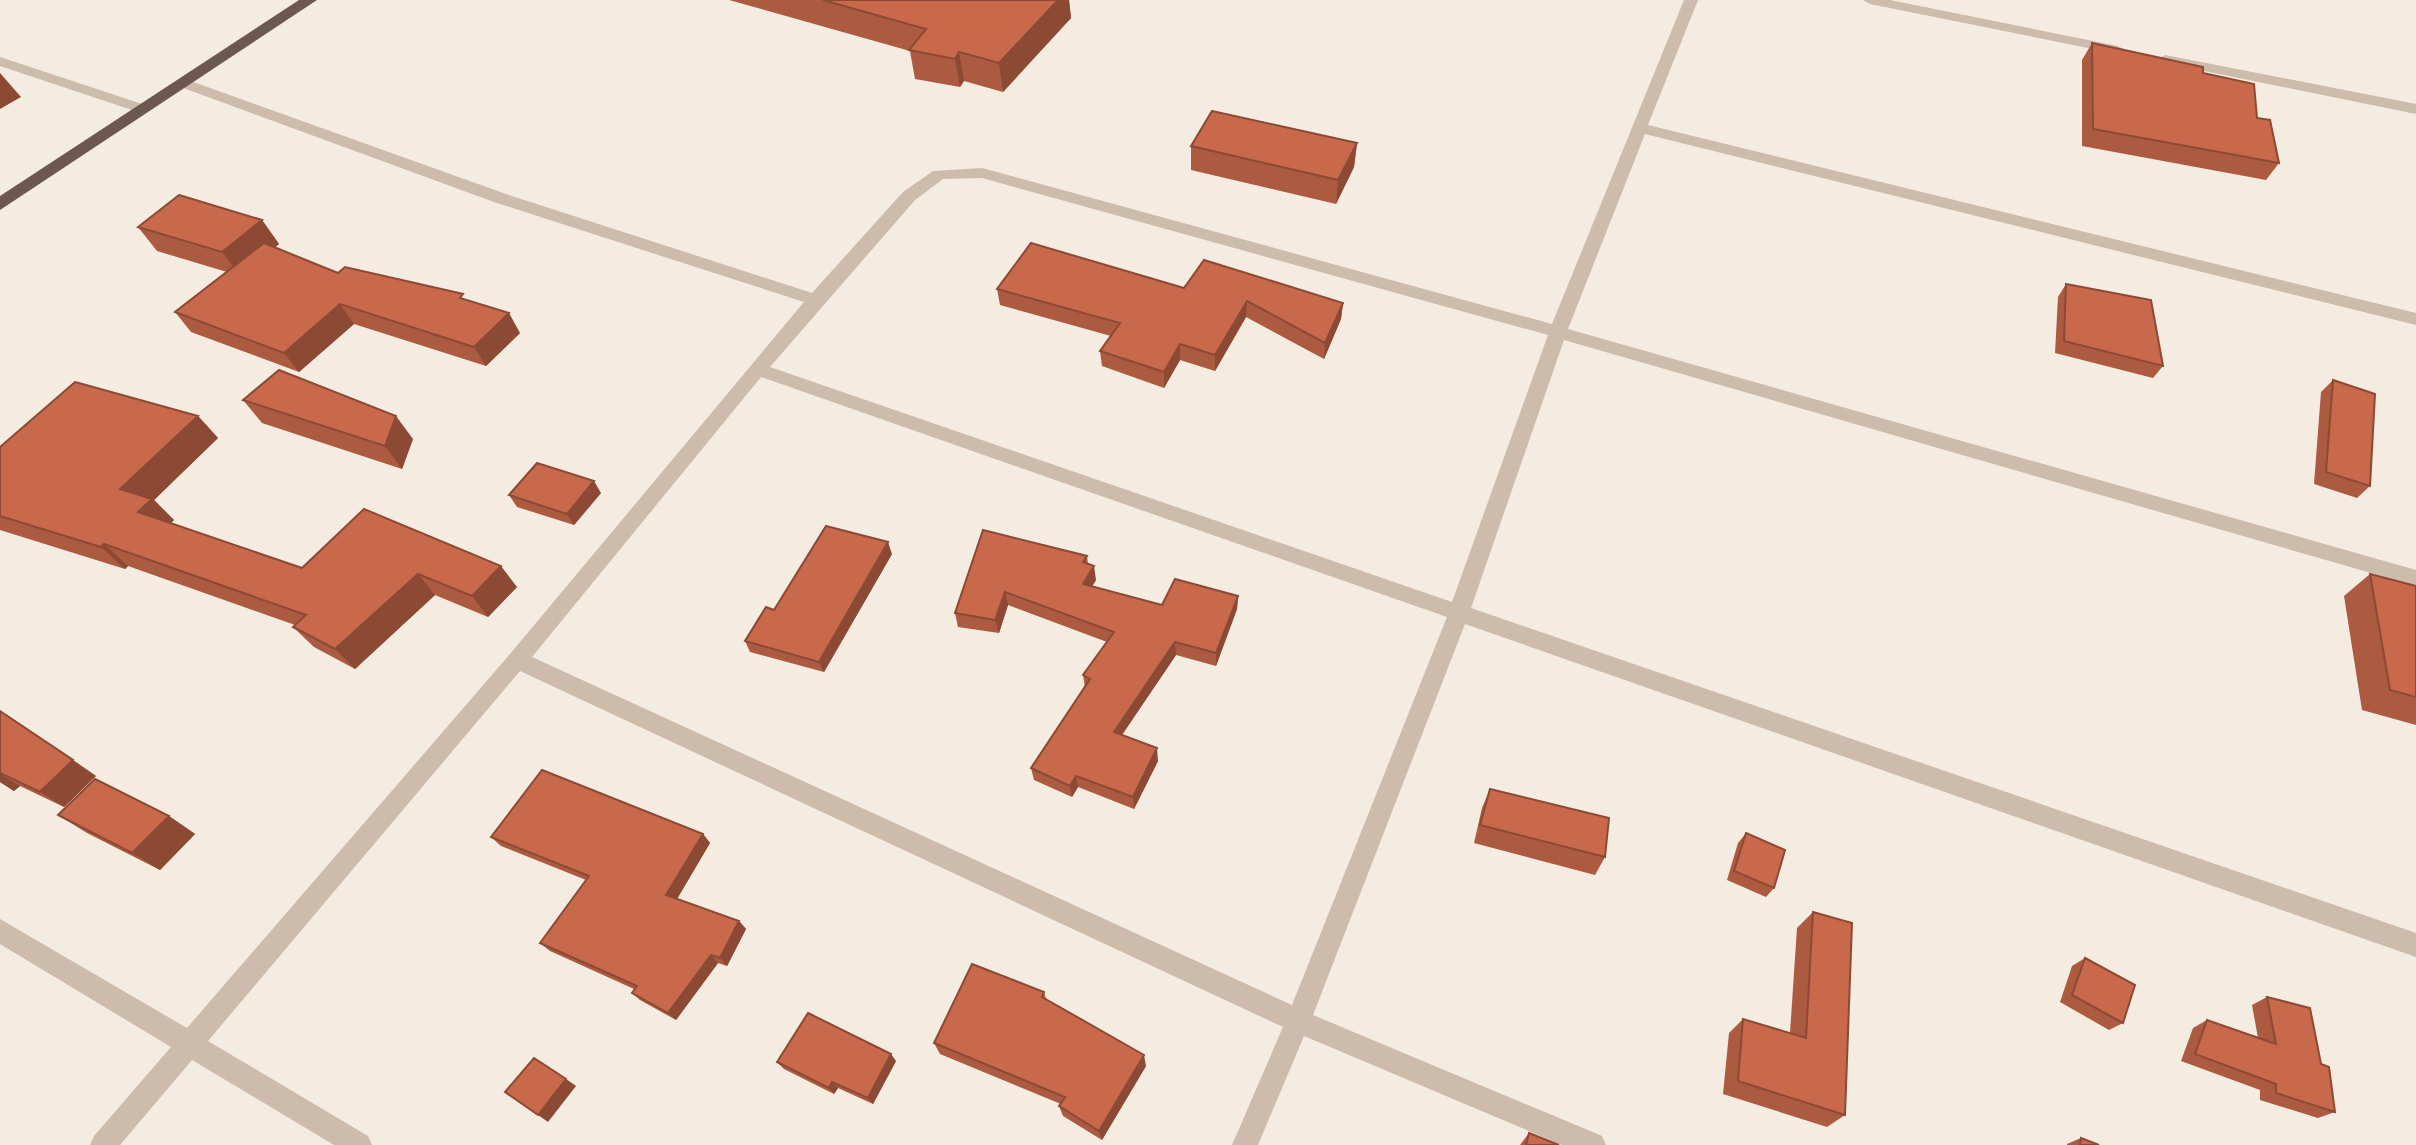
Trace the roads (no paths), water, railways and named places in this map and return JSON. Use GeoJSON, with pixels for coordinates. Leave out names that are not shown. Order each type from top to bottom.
{"type":"FeatureCollection","features":[{"type":"Feature","properties":{"kind":"highway"},"geometry":{"type":"LineString","coordinates":[[0,204],[309,0]]}},
{"type":"Feature","properties":{"kind":"street"},"geometry":{"type":"LineString","coordinates":[[1245,1145],[1298,1021],[1459,612],[1558,332],[1691,0]]}},
{"type":"Feature","properties":{"kind":"street"},"geometry":{"type":"LineString","coordinates":[[1870,0],[2135,53]]}},
{"type":"Feature","properties":{"kind":"street"},"geometry":{"type":"LineString","coordinates":[[2151,56],[2416,109]]}},
{"type":"Feature","properties":{"kind":"street"},"geometry":{"type":"LineString","coordinates":[[0,61],[143,109]]}},
{"type":"Feature","properties":{"kind":"street"},"geometry":{"type":"LineString","coordinates":[[183,83],[500,198],[815,300]]}},
{"type":"Feature","properties":{"kind":"street"},"geometry":{"type":"LineString","coordinates":[[1640,128],[2416,319]]}},
{"type":"Feature","properties":{"kind":"street"},"geometry":{"type":"LineString","coordinates":[[103,1145],[517,660],[815,300],[909,196],[939,174],[982,173],[1558,332],[2416,578]]}},
{"type":"Feature","properties":{"kind":"street"},"geometry":{"type":"LineString","coordinates":[[756,369],[2416,945]]}},
{"type":"Feature","properties":{"kind":"street"},"geometry":{"type":"LineString","coordinates":[[517,660],[1298,1021],[1593,1145]]}},
{"type":"Feature","properties":{"kind":"street"},"geometry":{"type":"LineString","coordinates":[[0,931],[359,1145]]}}]}
